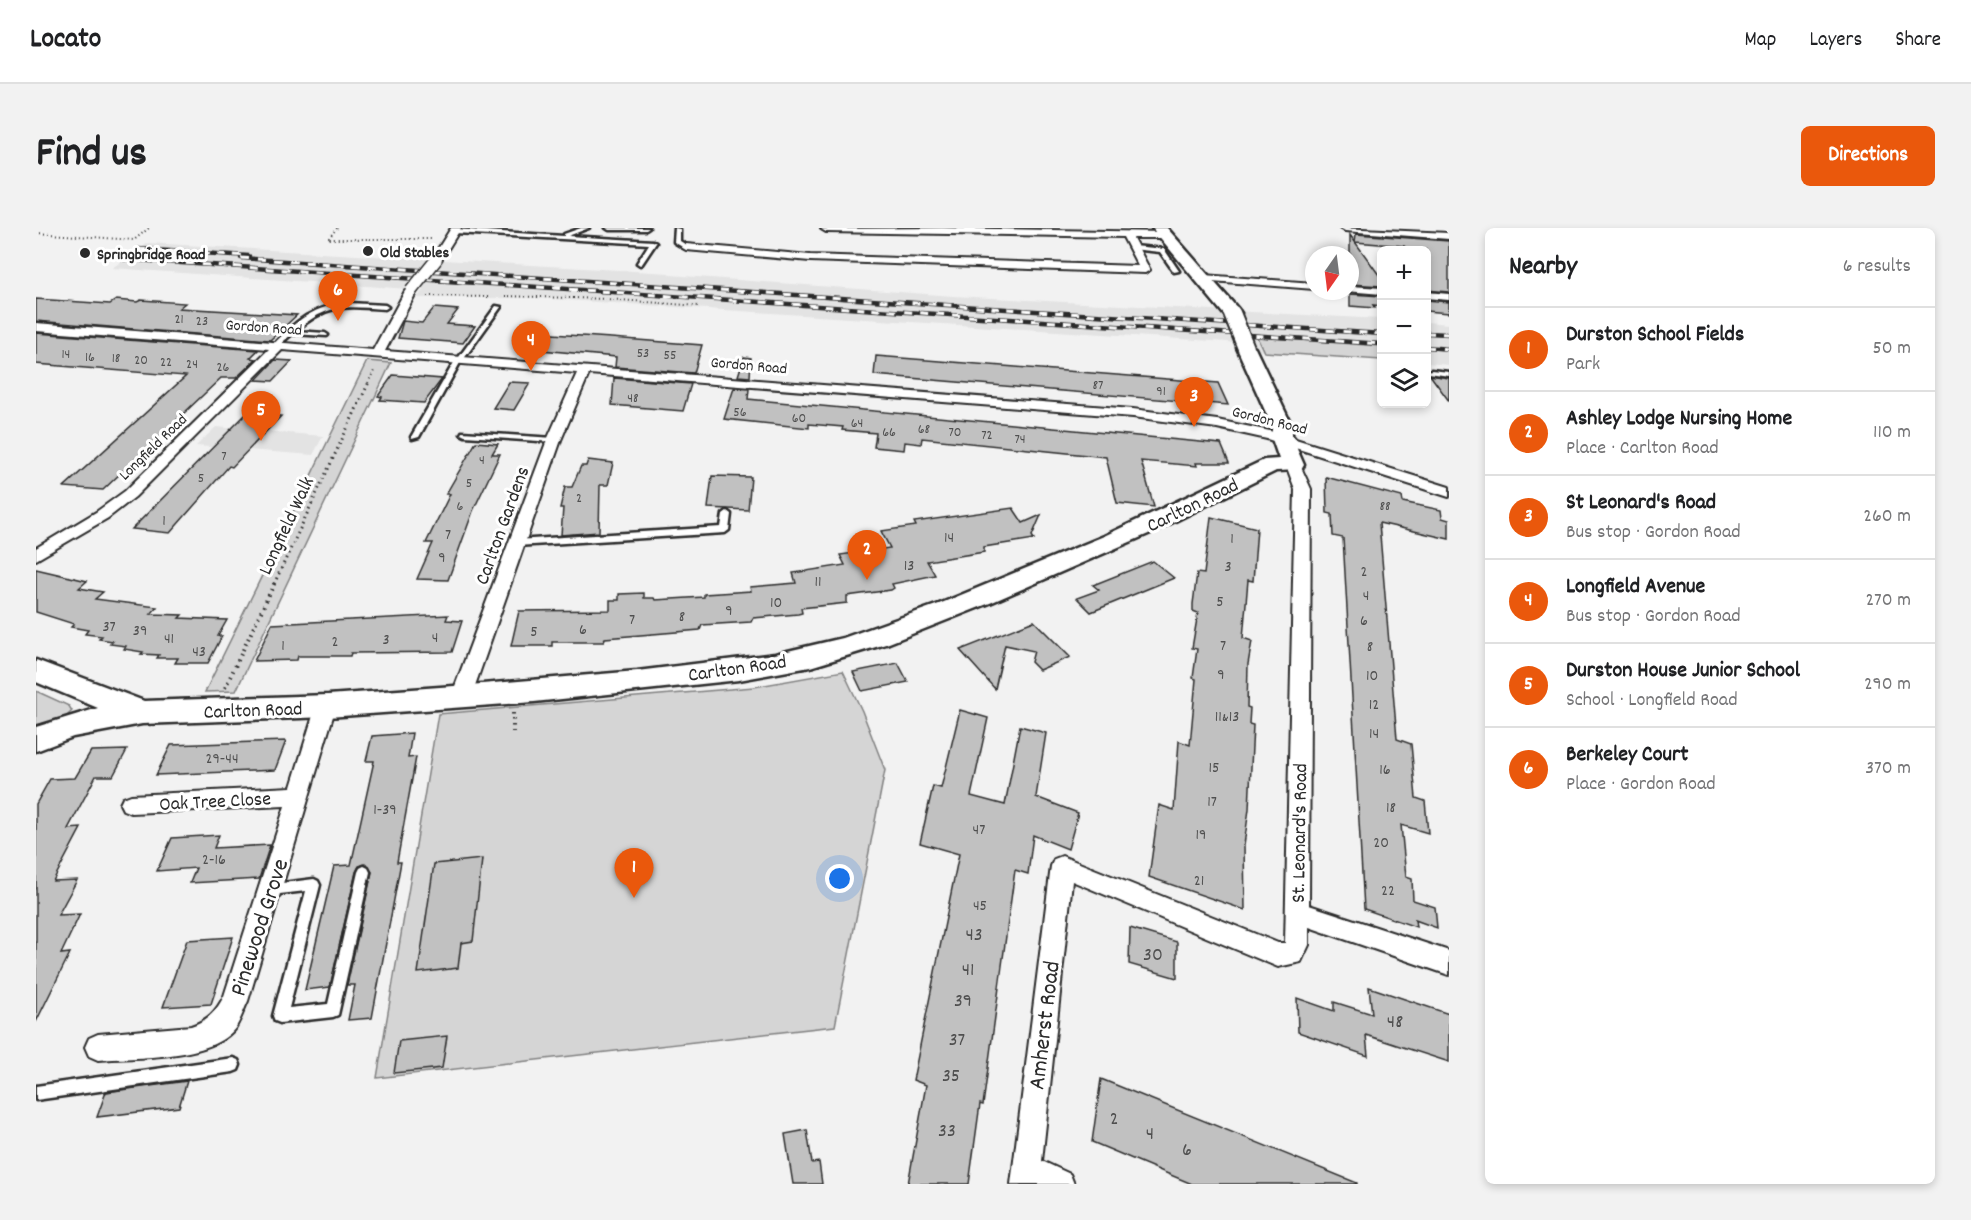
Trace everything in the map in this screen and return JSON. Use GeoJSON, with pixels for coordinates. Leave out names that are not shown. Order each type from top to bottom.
{"type":"FeatureCollection","features":[{"type":"Feature","properties":{"kind":"street"},"geometry":{"type":"LineString","coordinates":[[1345,228],[1449,236]]}},
{"type":"Feature","properties":{"kind":"street"},"geometry":{"type":"LineString","coordinates":[[686,247],[828,241],[938,230],[1127,235],[1162,232],[1232,313],[1282,426],[1287,448]]}},
{"type":"Feature","properties":{"kind":"street"},"geometry":{"type":"LineString","coordinates":[[380,352],[412,294],[454,233]]}},
{"type":"Feature","properties":{"kind":"street"},"geometry":{"type":"LineString","coordinates":[[828,241],[1144,270],[1127,235]]}},
{"type":"Feature","properties":{"kind":"street"},"geometry":{"type":"LineString","coordinates":[[1203,278],[1305,285]]}},
{"type":"Feature","properties":{"kind":"street"},"geometry":{"type":"LineString","coordinates":[[1359,290],[1377,291]]}},
{"type":"Feature","properties":{"kind":"street"},"geometry":{"type":"LineString","coordinates":[[1431,295],[1449,297]]}},
{"type":"Feature","properties":{"kind":"street","name":"Gordon Road"},"geometry":{"type":"LineString","coordinates":[[36,327],[380,352],[1133,413],[1217,424],[1287,448],[1449,492]]}},
{"type":"Feature","properties":{"kind":"street","name":"Longfield Road"},"geometry":{"type":"LineString","coordinates":[[36,555],[102,515],[130,494],[278,345]]}},
{"type":"Feature","properties":{"kind":"street","name":"Carlton Gardens"},"geometry":{"type":"LineString","coordinates":[[461,698],[554,440],[585,369]]}},
{"type":"Feature","properties":{"kind":"street","name":"Carlton Road"},"geometry":{"type":"LineString","coordinates":[[36,739],[78,722],[143,712],[326,706],[461,698],[744,669],[831,652],[936,616],[1100,548],[1272,465],[1287,448]]}},
{"type":"Feature","properties":{"kind":"street","name":"St. Leonard's Road"},"geometry":{"type":"LineString","coordinates":[[1062,866],[1278,955],[1292,954],[1297,945],[1302,489],[1287,448]]}},
{"type":"Feature","properties":{"kind":"street","name":"Carlton Road"},"geometry":{"type":"LineString","coordinates":[[36,670],[95,696],[143,712]]}},
{"type":"Feature","properties":{"kind":"street"},"geometry":{"type":"LineString","coordinates":[[78,722],[90,708],[95,696]]}},
{"type":"Feature","properties":{"kind":"street","name":"Pinewood Grove"},"geometry":{"type":"LineString","coordinates":[[98,1047],[191,1039],[211,1032],[226,1019],[235,1001],[271,889],[326,706]]}},
{"type":"Feature","properties":{"kind":"street","name":"Oak Tree Close"},"geometry":{"type":"LineString","coordinates":[[131,804],[299,796]]}},
{"type":"Feature","properties":{"kind":"street","name":"Amherst Road"},"geometry":{"type":"LineString","coordinates":[[1025,1177],[1062,866]]}},
{"type":"Feature","properties":{"kind":"street"},"geometry":{"type":"LineString","coordinates":[[1297,912],[1449,963]]}},
{"type":"Feature","properties":{"kind":"street"},"geometry":{"type":"LineString","coordinates":[[1025,1177],[1060,1184]]}},
{"type":"Feature","properties":{"kind":"lane"},"geometry":{"type":"LineString","coordinates":[[561,237],[586,228]]}},
{"type":"Feature","properties":{"kind":"lane"},"geometry":{"type":"LineString","coordinates":[[609,228],[646,228]]}},
{"type":"Feature","properties":{"kind":"lane"},"geometry":{"type":"LineString","coordinates":[[677,229],[677,242],[686,247]]}},
{"type":"Feature","properties":{"kind":"lane"},"geometry":{"type":"LineString","coordinates":[[454,233],[653,243],[639,263]]}},
{"type":"Feature","properties":{"kind":"lane"},"geometry":{"type":"LineString","coordinates":[[1134,248],[1162,250],[1176,271]]}},
{"type":"Feature","properties":{"kind":"lane"},"geometry":{"type":"LineString","coordinates":[[278,345],[313,312],[327,305],[340,303],[385,307]]}},
{"type":"Feature","properties":{"kind":"lane"},"geometry":{"type":"LineString","coordinates":[[415,437],[460,359],[498,307]]}},
{"type":"Feature","properties":{"kind":"lane"},"geometry":{"type":"LineString","coordinates":[[290,332],[325,335]]}},
{"type":"Feature","properties":{"kind":"lane"},"geometry":{"type":"LineString","coordinates":[[1431,372],[1449,374]]}},
{"type":"Feature","properties":{"kind":"lane"},"geometry":{"type":"LineString","coordinates":[[465,434],[554,440]]}},
{"type":"Feature","properties":{"kind":"lane"},"geometry":{"type":"LineString","coordinates":[[516,543],[725,530],[727,514]]}},
{"type":"Feature","properties":{"kind":"lane"},"geometry":{"type":"LineString","coordinates":[[271,889],[314,885],[280,1016],[333,1010],[364,872]]}},
{"type":"Feature","properties":{"kind":"lane"},"geometry":{"type":"LineString","coordinates":[[36,1093],[233,1065]]}},
{"type":"Feature","properties":{"kind":"path"},"geometry":{"type":"LineString","coordinates":[[37,233],[134,240],[149,228]]}},
{"type":"Feature","properties":{"kind":"path"},"geometry":{"type":"LineString","coordinates":[[336,228],[328,239],[454,233]]}},
{"type":"Feature","properties":{"kind":"path"},"geometry":{"type":"LineString","coordinates":[[412,294],[543,296],[699,306]]}},
{"type":"Feature","properties":{"kind":"path","name":"Longfield Walk"},"geometry":{"type":"LineString","coordinates":[[215,710],[380,352]]}},
{"type":"Feature","properties":{"kind":"shaded area"},"geometry":{"type":"Polygon","coordinates":[[[148,243],[669,273],[670,275],[953,296],[1377,319],[1377,360],[1264,352],[1228,342],[534,298],[417,298],[423,290],[112,268],[148,243]]]}},
{"type":"Feature","properties":{"kind":"shaded area"},"geometry":{"type":"Polygon","coordinates":[[[1431,322],[1449,324],[1449,365],[1431,363],[1431,322]]]}},
{"type":"Feature","properties":{"kind":"shaded area"},"geometry":{"type":"Polygon","coordinates":[[[1257,337],[1377,346],[1377,360],[1264,352],[1257,337]]]}},
{"type":"Feature","properties":{"kind":"shaded area"},"geometry":{"type":"Polygon","coordinates":[[[367,361],[391,363],[236,691],[205,692],[367,361]]]}},
{"type":"Feature","properties":{"kind":"shaded area"},"geometry":{"type":"Polygon","coordinates":[[[216,427],[323,436],[313,455],[196,446],[216,427]]]}},
{"type":"Feature","properties":{"kind":"shaded area"},"geometry":{"type":"Polygon","coordinates":[[[843,671],[862,711],[885,770],[835,1026],[377,1078],[438,714],[754,687],[843,671]]]}},
{"type":"Feature","properties":{"kind":"shaded area"},"geometry":{"type":"Polygon","coordinates":[[[36,691],[69,706],[72,711],[65,718],[36,732],[36,691]]]}},
{"type":"Feature","properties":{"kind":"building"},"geometry":{"type":"Polygon","coordinates":[[[1356,234],[1449,241],[1449,292],[1431,290],[1431,246],[1355,242],[1356,234]]]}},
{"type":"Feature","properties":{"kind":"building"},"geometry":{"type":"Polygon","coordinates":[[[1350,235],[1358,246],[1350,246],[1350,235]]]}},
{"type":"Feature","properties":{"kind":"building"},"geometry":{"type":"Polygon","coordinates":[[[1359,247],[1377,272],[1377,286],[1359,285],[1359,247]]]}},
{"type":"Feature","properties":{"kind":"building"},"geometry":{"type":"Polygon","coordinates":[[[1359,295],[1377,296],[1377,305],[1373,305],[1375,308],[1350,306],[1350,300],[1359,300],[1359,295]]]}},
{"type":"Feature","properties":{"kind":"building"},"geometry":{"type":"Polygon","coordinates":[[[36,299],[110,304],[116,300],[137,302],[141,300],[185,303],[179,308],[297,315],[270,340],[36,321],[36,299]]]}},
{"type":"Feature","properties":{"kind":"building"},"geometry":{"type":"Polygon","coordinates":[[[1431,300],[1449,302],[1449,313],[1431,311],[1431,300]]]}},
{"type":"Feature","properties":{"kind":"building"},"geometry":{"type":"Polygon","coordinates":[[[434,308],[458,310],[447,324],[475,326],[463,343],[398,338],[403,321],[422,323],[434,308]]]}},
{"type":"Feature","properties":{"kind":"building"},"geometry":{"type":"Polygon","coordinates":[[[36,333],[258,350],[250,358],[256,359],[236,378],[221,378],[103,490],[64,487],[186,376],[36,364],[36,333]]]}},
{"type":"Feature","properties":{"kind":"building"},"geometry":{"type":"Polygon","coordinates":[[[552,334],[702,345],[694,373],[615,367],[616,357],[542,350],[552,334]]]}},
{"type":"Feature","properties":{"kind":"building"},"geometry":{"type":"Polygon","coordinates":[[[876,356],[1218,383],[1228,405],[874,375],[876,356]]]}},
{"type":"Feature","properties":{"kind":"building"},"geometry":{"type":"Polygon","coordinates":[[[744,357],[751,358],[750,377],[738,376],[744,357]]]}},
{"type":"Feature","properties":{"kind":"building"},"geometry":{"type":"Polygon","coordinates":[[[275,360],[292,361],[273,381],[256,380],[275,360]]]}},
{"type":"Feature","properties":{"kind":"building"},"geometry":{"type":"Polygon","coordinates":[[[393,375],[442,379],[424,403],[380,400],[382,397],[378,396],[393,375]]]}},
{"type":"Feature","properties":{"kind":"building"},"geometry":{"type":"Polygon","coordinates":[[[1431,375],[1449,378],[1449,401],[1431,376],[1431,375]]]}},
{"type":"Feature","properties":{"kind":"building"},"geometry":{"type":"Polygon","coordinates":[[[614,378],[691,384],[683,411],[612,405],[614,378]]]}},
{"type":"Feature","properties":{"kind":"building"},"geometry":{"type":"Polygon","coordinates":[[[509,382],[530,383],[514,410],[493,408],[509,382]]]}},
{"type":"Feature","properties":{"kind":"building"},"geometry":{"type":"Polygon","coordinates":[[[734,388],[749,389],[748,399],[1221,444],[1229,463],[1196,463],[1197,466],[1141,461],[1154,507],[1117,503],[1106,457],[922,438],[921,444],[905,442],[904,450],[874,447],[876,433],[842,430],[843,427],[809,424],[809,428],[724,419],[734,388]]]}},
{"type":"Feature","properties":{"kind":"building"},"geometry":{"type":"Polygon","coordinates":[[[247,413],[281,416],[232,467],[229,466],[170,533],[132,529],[247,413]]]}},
{"type":"Feature","properties":{"kind":"building"},"geometry":{"type":"Polygon","coordinates":[[[476,442],[498,444],[492,454],[500,454],[473,511],[448,580],[417,579],[433,543],[426,543],[450,494],[446,494],[476,442]]]}},
{"type":"Feature","properties":{"kind":"building"},"geometry":{"type":"Polygon","coordinates":[[[588,460],[613,463],[608,485],[600,485],[599,532],[561,535],[563,508],[560,508],[565,487],[572,487],[581,466],[586,466],[588,460]]]}},
{"type":"Feature","properties":{"kind":"building"},"geometry":{"type":"Polygon","coordinates":[[[712,476],[751,477],[748,510],[708,508],[712,476]]]}},
{"type":"Feature","properties":{"kind":"building"},"geometry":{"type":"Polygon","coordinates":[[[1326,477],[1402,497],[1403,502],[1441,510],[1442,518],[1449,520],[1449,539],[1379,523],[1397,739],[1411,744],[1416,798],[1425,801],[1428,833],[1401,825],[1406,877],[1412,879],[1413,900],[1435,907],[1437,928],[1415,920],[1416,927],[1364,909],[1343,538],[1333,536],[1332,514],[1327,513],[1326,477]]]}},
{"type":"Feature","properties":{"kind":"building"},"geometry":{"type":"Polygon","coordinates":[[[1013,508],[1023,523],[1041,515],[1032,536],[1034,539],[984,547],[984,552],[927,561],[935,575],[892,584],[894,588],[891,590],[847,596],[847,603],[801,608],[802,613],[753,618],[751,622],[702,625],[700,630],[605,638],[604,642],[552,642],[552,646],[511,646],[519,611],[610,610],[610,600],[619,600],[619,594],[644,593],[644,598],[655,600],[704,597],[704,594],[751,591],[750,587],[796,583],[793,573],[845,565],[840,555],[890,548],[881,531],[916,526],[914,522],[1013,508]]]}},
{"type":"Feature","properties":{"kind":"building"},"geometry":{"type":"Polygon","coordinates":[[[1211,517],[1257,528],[1253,581],[1248,580],[1243,638],[1252,641],[1248,664],[1247,707],[1250,708],[1249,724],[1253,725],[1249,809],[1244,845],[1245,910],[1149,877],[1159,805],[1174,810],[1179,741],[1190,745],[1196,679],[1193,678],[1197,649],[1192,648],[1198,613],[1193,611],[1193,604],[1197,573],[1204,574],[1211,517]]]}},
{"type":"Feature","properties":{"kind":"building"},"geometry":{"type":"Polygon","coordinates":[[[1153,561],[1174,578],[1091,612],[1077,598],[1099,590],[1093,585],[1153,561]]]}},
{"type":"Feature","properties":{"kind":"building"},"geometry":{"type":"Polygon","coordinates":[[[36,569],[87,581],[79,588],[103,592],[95,599],[157,607],[151,614],[227,620],[218,636],[222,636],[208,663],[175,663],[178,658],[157,658],[159,655],[141,654],[143,652],[124,649],[126,646],[110,644],[113,641],[99,639],[102,636],[85,634],[88,630],[71,627],[74,624],[36,612],[36,569]]]}},
{"type":"Feature","properties":{"kind":"building"},"geometry":{"type":"Polygon","coordinates":[[[448,615],[446,620],[462,621],[452,652],[351,653],[350,656],[298,656],[297,660],[254,661],[272,624],[448,615]]]}},
{"type":"Feature","properties":{"kind":"building"},"geometry":{"type":"Polygon","coordinates":[[[1034,621],[1070,657],[1039,670],[1031,662],[1034,651],[1005,645],[995,689],[960,650],[1034,621]]]}},
{"type":"Feature","properties":{"kind":"building"},"geometry":{"type":"Polygon","coordinates":[[[898,663],[908,682],[862,691],[853,672],[898,663]]]}},
{"type":"Feature","properties":{"kind":"building"},"geometry":{"type":"Polygon","coordinates":[[[960,710],[988,718],[971,796],[1005,805],[1020,726],[1046,733],[1036,797],[1078,813],[1068,849],[1033,835],[1028,874],[1015,870],[983,1105],[980,1104],[969,1184],[908,1184],[926,1085],[913,1080],[959,854],[920,843],[933,786],[941,788],[960,710]]]}},
{"type":"Feature","properties":{"kind":"building"},"geometry":{"type":"Polygon","coordinates":[[[412,733],[408,758],[416,757],[397,862],[401,862],[372,1018],[348,1020],[355,985],[347,985],[372,872],[365,864],[359,866],[356,872],[330,987],[305,990],[334,866],[351,865],[374,761],[366,761],[372,736],[412,733]]]}},
{"type":"Feature","properties":{"kind":"building"},"geometry":{"type":"Polygon","coordinates":[[[286,741],[275,770],[156,775],[171,745],[286,741]]]}},
{"type":"Feature","properties":{"kind":"building"},"geometry":{"type":"Polygon","coordinates":[[[127,750],[113,776],[96,776],[68,829],[81,828],[53,881],[77,880],[58,915],[80,914],[61,954],[70,953],[36,1022],[36,804],[50,779],[75,778],[91,751],[127,750]]]}},
{"type":"Feature","properties":{"kind":"building"},"geometry":{"type":"Polygon","coordinates":[[[219,835],[214,848],[270,845],[259,879],[190,883],[196,868],[157,871],[172,838],[219,835]]]}},
{"type":"Feature","properties":{"kind":"building"},"geometry":{"type":"Polygon","coordinates":[[[482,859],[473,941],[461,943],[458,968],[418,973],[434,864],[482,859]]]}},
{"type":"Feature","properties":{"kind":"building"},"geometry":{"type":"Polygon","coordinates":[[[1130,928],[1177,942],[1177,978],[1129,964],[1130,928]]]}},
{"type":"Feature","properties":{"kind":"building"},"geometry":{"type":"Polygon","coordinates":[[[233,937],[211,1004],[163,1007],[187,940],[233,937]]]}},
{"type":"Feature","properties":{"kind":"building"},"geometry":{"type":"Polygon","coordinates":[[[1369,987],[1449,1014],[1449,1062],[1366,1035],[1368,1056],[1298,1032],[1297,998],[1334,1011],[1334,1002],[1372,1014],[1369,987]]]}},
{"type":"Feature","properties":{"kind":"building"},"geometry":{"type":"Polygon","coordinates":[[[447,1036],[442,1068],[394,1073],[399,1041],[447,1036]]]}},
{"type":"Feature","properties":{"kind":"building"},"geometry":{"type":"Polygon","coordinates":[[[1101,1079],[1357,1184],[1192,1184],[1092,1142],[1101,1079]]]}},
{"type":"Feature","properties":{"kind":"building"},"geometry":{"type":"Polygon","coordinates":[[[187,1081],[179,1107],[97,1117],[106,1092],[187,1081]]]}},
{"type":"Feature","properties":{"kind":"building"},"geometry":{"type":"Polygon","coordinates":[[[807,1130],[812,1163],[819,1162],[822,1184],[793,1184],[785,1134],[807,1130]]]}},
{"type":"Feature","properties":{"kind":"railway"},"geometry":{"type":"LineString","coordinates":[[138,249],[249,256]]}},
{"type":"Feature","properties":{"kind":"railway"},"geometry":{"type":"LineString","coordinates":[[241,258],[1377,334]]}},
{"type":"Feature","properties":{"kind":"railway"},"geometry":{"type":"LineString","coordinates":[[122,259],[1377,344]]}},
{"type":"Feature","properties":{"kind":"railway"},"geometry":{"type":"LineString","coordinates":[[1431,333],[1449,334]]}},
{"type":"Feature","properties":{"kind":"railway"},"geometry":{"type":"LineString","coordinates":[[1431,347],[1449,349]]}},
{"type":"Feature","properties":{"kind":"place","name":"Old Stables"},"geometry":{"type":"Point","coordinates":[368,251]}},
{"type":"Feature","properties":{"kind":"place","name":"Springbridge Road"},"geometry":{"type":"Point","coordinates":[85,253]}},
{"type":"Feature","properties":{"kind":"place","name":"Berkeley Court"},"geometry":{"type":"Point","coordinates":[338,321]}},
{"type":"Feature","properties":{"kind":"place","name":"Longfield Avenue"},"geometry":{"type":"Point","coordinates":[531,371]}},
{"type":"Feature","properties":{"kind":"place","name":"St Leonard's Road"},"geometry":{"type":"Point","coordinates":[1194,427]}},
{"type":"Feature","properties":{"kind":"place","name":"Durston House Junior School"},"geometry":{"type":"Point","coordinates":[261,441]}},
{"type":"Feature","properties":{"kind":"place","name":"Ashley Lodge Nursing Home"},"geometry":{"type":"Point","coordinates":[867,580]}},
{"type":"Feature","properties":{"kind":"place","name":"Durston School Fields"},"geometry":{"type":"Point","coordinates":[634,898]}}]}
